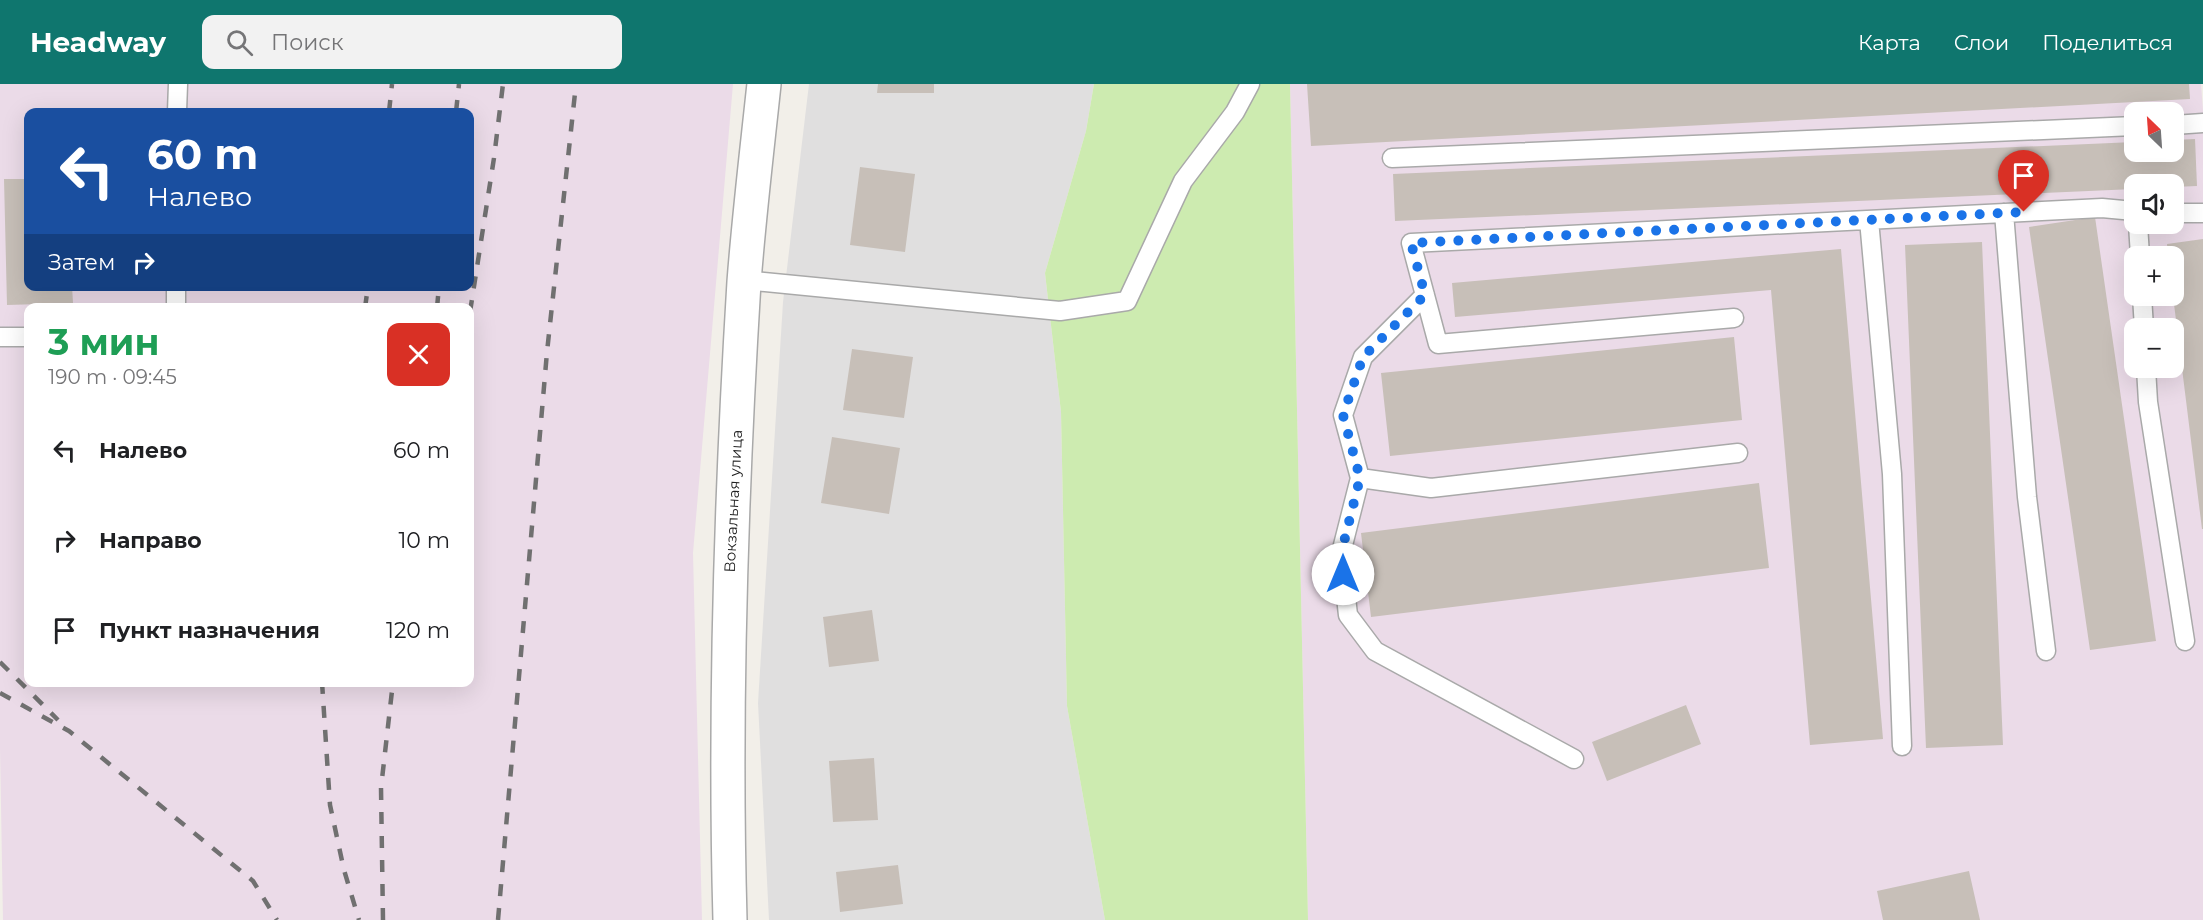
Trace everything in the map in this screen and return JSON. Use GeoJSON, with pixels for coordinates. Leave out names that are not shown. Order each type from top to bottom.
{"type":"FeatureCollection","features":[{"type":"Feature","properties":{"kind":"street","name":"Вокзальная улица"},"geometry":{"type":"LineString","coordinates":[[730,920],[730,557],[744,280],[764,84]]}},
{"type":"Feature","properties":{"kind":"lane"},"geometry":{"type":"LineString","coordinates":[[177,108],[178,84]]}},
{"type":"Feature","properties":{"kind":"lane"},"geometry":{"type":"LineString","coordinates":[[744,280],[1060,311],[1127,300],[1183,180],[1235,112],[1250,84]]}},
{"type":"Feature","properties":{"kind":"lane"},"geometry":{"type":"LineString","coordinates":[[2184,124],[2203,123]]}},
{"type":"Feature","properties":{"kind":"lane"},"geometry":{"type":"LineString","coordinates":[[1392,158],[2124,126]]}},
{"type":"Feature","properties":{"kind":"lane"},"geometry":{"type":"LineString","coordinates":[[1734,318],[1438,344],[1411,243],[2102,208],[2124,210]]}},
{"type":"Feature","properties":{"kind":"lane"},"geometry":{"type":"LineString","coordinates":[[2004,213],[2027,496],[2046,651]]}},
{"type":"Feature","properties":{"kind":"lane"},"geometry":{"type":"LineString","coordinates":[[2184,213],[2203,213]]}},
{"type":"Feature","properties":{"kind":"lane"},"geometry":{"type":"LineString","coordinates":[[1869,220],[1892,474],[1902,746]]}},
{"type":"Feature","properties":{"kind":"lane"},"geometry":{"type":"LineString","coordinates":[[1425,295],[1363,357],[1343,415],[1360,478],[1341,554],[1348,615],[1375,651],[1574,759]]}},
{"type":"Feature","properties":{"kind":"lane"},"geometry":{"type":"LineString","coordinates":[[0,337],[24,337]]}},
{"type":"Feature","properties":{"kind":"lane"},"geometry":{"type":"LineString","coordinates":[[2147,378],[2148,402],[2185,641]]}},
{"type":"Feature","properties":{"kind":"lane"},"geometry":{"type":"LineString","coordinates":[[1360,478],[1431,488],[1738,453]]}},
{"type":"Feature","properties":{"kind":"shaded area"},"geometry":{"type":"Polygon","coordinates":[[[0,84],[733,84],[693,553],[702,920],[3,920],[0,748],[0,84]]]}},
{"type":"Feature","properties":{"kind":"shaded area"},"geometry":{"type":"Polygon","coordinates":[[[809,84],[1094,84],[1086,131],[1045,273],[1061,412],[1067,706],[1105,920],[769,920],[758,703],[783,302],[809,84]]]}},
{"type":"Feature","properties":{"kind":"shaded area"},"geometry":{"type":"Polygon","coordinates":[[[1290,84],[2201,84],[2203,110],[2203,920],[1308,920],[1290,84]]]}},
{"type":"Feature","properties":{"kind":"green space"},"geometry":{"type":"Polygon","coordinates":[[[1094,84],[1290,84],[1308,920],[1105,920],[1067,706],[1061,412],[1045,273],[1086,131],[1094,84]]]}},
{"type":"Feature","properties":{"kind":"building"},"geometry":{"type":"Polygon","coordinates":[[[878,84],[934,84],[934,93],[877,93],[878,84]]]}},
{"type":"Feature","properties":{"kind":"building"},"geometry":{"type":"Polygon","coordinates":[[[1307,84],[2189,84],[2190,99],[2124,102],[1311,146],[1307,84]]]}},
{"type":"Feature","properties":{"kind":"building"},"geometry":{"type":"Polygon","coordinates":[[[2195,139],[2197,186],[2184,187],[2184,174],[2124,174],[2124,189],[1395,221],[1393,174],[2124,142],[2124,162],[2184,162],[2184,140],[2195,139]]]}},
{"type":"Feature","properties":{"kind":"building"},"geometry":{"type":"Polygon","coordinates":[[[860,167],[915,174],[905,252],[850,245],[860,167]]]}},
{"type":"Feature","properties":{"kind":"building"},"geometry":{"type":"Polygon","coordinates":[[[4,179],[24,179],[24,291],[72,291],[73,303],[7,305],[4,179]]]}},
{"type":"Feature","properties":{"kind":"building"},"geometry":{"type":"Polygon","coordinates":[[[2095,217],[2156,641],[2090,650],[2029,227],[2095,217]]]}},
{"type":"Feature","properties":{"kind":"building"},"geometry":{"type":"Polygon","coordinates":[[[2203,239],[2203,529],[2183,378],[2184,318],[2176,318],[2174,306],[2184,306],[2184,246],[2167,246],[2167,244],[2203,239]]]}},
{"type":"Feature","properties":{"kind":"building"},"geometry":{"type":"Polygon","coordinates":[[[1982,242],[2003,745],[1926,748],[1905,245],[1982,242]]]}},
{"type":"Feature","properties":{"kind":"building"},"geometry":{"type":"Polygon","coordinates":[[[1841,249],[1883,739],[1810,745],[1771,290],[1455,317],[1452,283],[1841,249]]]}},
{"type":"Feature","properties":{"kind":"building"},"geometry":{"type":"Polygon","coordinates":[[[1734,337],[1742,420],[1390,456],[1381,373],[1734,337]]]}},
{"type":"Feature","properties":{"kind":"building"},"geometry":{"type":"Polygon","coordinates":[[[852,349],[913,357],[904,418],[843,410],[852,349]]]}},
{"type":"Feature","properties":{"kind":"building"},"geometry":{"type":"Polygon","coordinates":[[[832,437],[900,448],[889,514],[821,503],[832,437]]]}},
{"type":"Feature","properties":{"kind":"building"},"geometry":{"type":"Polygon","coordinates":[[[1759,483],[1769,568],[1371,617],[1361,533],[1759,483]]]}},
{"type":"Feature","properties":{"kind":"building"},"geometry":{"type":"Polygon","coordinates":[[[872,610],[879,661],[829,667],[823,617],[872,610]]]}},
{"type":"Feature","properties":{"kind":"building"},"geometry":{"type":"Polygon","coordinates":[[[1686,705],[1701,744],[1607,781],[1592,742],[1686,705]]]}},
{"type":"Feature","properties":{"kind":"building"},"geometry":{"type":"Polygon","coordinates":[[[874,758],[878,820],[833,822],[829,761],[874,758]]]}},
{"type":"Feature","properties":{"kind":"building"},"geometry":{"type":"Polygon","coordinates":[[[898,865],[903,904],[840,912],[836,872],[898,865]]]}},
{"type":"Feature","properties":{"kind":"building"},"geometry":{"type":"Polygon","coordinates":[[[1969,871],[1980,920],[1883,920],[1877,891],[1969,871]]]}},
{"type":"Feature","properties":{"kind":"railway"},"geometry":{"type":"LineString","coordinates":[[389,108],[392,84]]}},
{"type":"Feature","properties":{"kind":"railway"},"geometry":{"type":"LineString","coordinates":[[456,108],[459,84]]}},
{"type":"Feature","properties":{"kind":"railway"},"geometry":{"type":"LineString","coordinates":[[474,286],[503,84]]}},
{"type":"Feature","properties":{"kind":"railway"},"geometry":{"type":"LineString","coordinates":[[498,920],[547,352],[576,84]]}},
{"type":"Feature","properties":{"kind":"railway"},"geometry":{"type":"LineString","coordinates":[[366,303],[367,291]]}},
{"type":"Feature","properties":{"kind":"railway"},"geometry":{"type":"LineString","coordinates":[[437,303],[439,291]]}},
{"type":"Feature","properties":{"kind":"railway"},"geometry":{"type":"LineString","coordinates":[[471,303],[473,291]]}},
{"type":"Feature","properties":{"kind":"railway"},"geometry":{"type":"LineString","coordinates":[[0,662],[24,686]]}},
{"type":"Feature","properties":{"kind":"railway"},"geometry":{"type":"LineString","coordinates":[[25,687],[58,720]]}},
{"type":"Feature","properties":{"kind":"railway"},"geometry":{"type":"LineString","coordinates":[[322,687],[330,805],[344,870],[359,920]]}},
{"type":"Feature","properties":{"kind":"railway"},"geometry":{"type":"LineString","coordinates":[[383,920],[381,788],[392,687]]}},
{"type":"Feature","properties":{"kind":"railway"},"geometry":{"type":"LineString","coordinates":[[0,693],[69,731],[253,881],[277,920]]}},
{"type":"Feature","properties":{"kind":"route"},"geometry":{"type":"LineString","coordinates":[[1343,574],[1341,554],[1360,478],[1343,415],[1363,357],[1425,295],[1411,243],[2024,212]]}}]}
